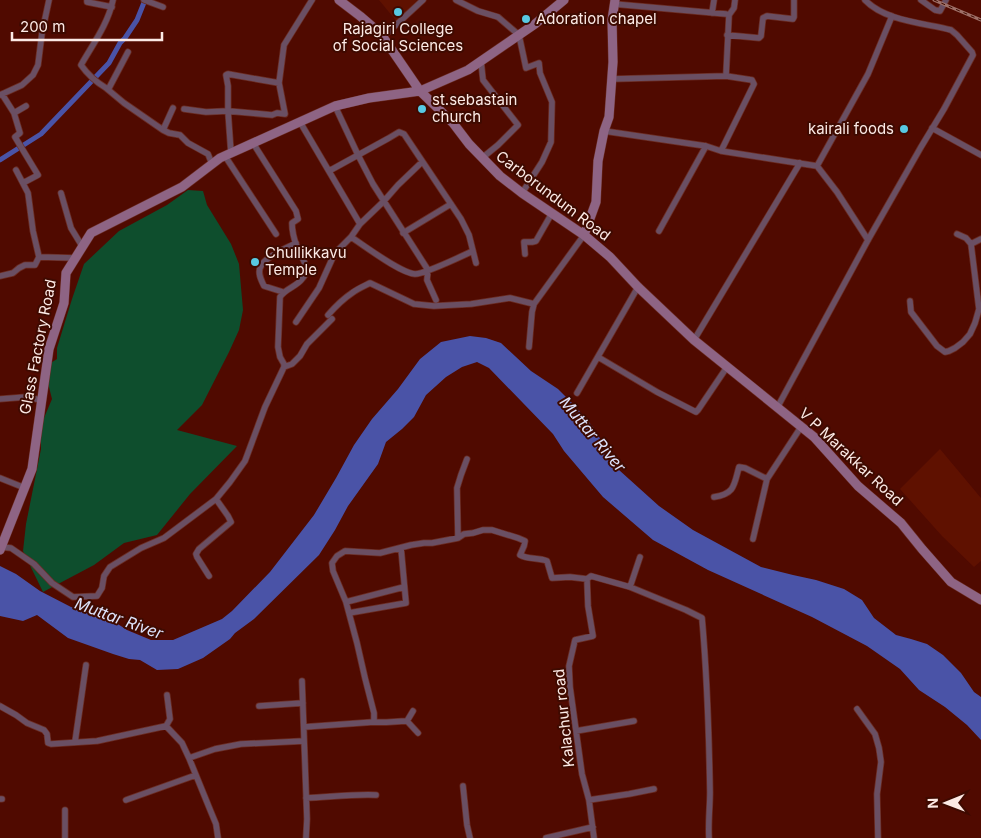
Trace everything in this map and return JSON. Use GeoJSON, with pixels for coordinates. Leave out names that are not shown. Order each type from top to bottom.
{"type":"FeatureCollection","features":[{"type":"Feature","properties":{"kind":"street"},"geometry":{"type":"LineString","coordinates":[[23,183],[38,175],[15,137],[20,133],[14,113],[1,94],[22,85],[36,70],[49,0]]}},
{"type":"Feature","properties":{"kind":"street"},"geometry":{"type":"LineString","coordinates":[[86,0],[87,2],[112,3],[103,29],[81,65],[94,80],[124,103],[163,130],[180,135],[188,143],[208,154],[212,164]]}},
{"type":"Feature","properties":{"kind":"street"},"geometry":{"type":"LineString","coordinates":[[144,0],[163,7]]}},
{"type":"Feature","properties":{"kind":"street"},"geometry":{"type":"LineString","coordinates":[[289,128],[279,83],[285,42],[312,0]]}},
{"type":"Feature","properties":{"kind":"street","name":"Carborundum Road"},"geometry":{"type":"LineString","coordinates":[[339,0],[383,37],[420,91],[453,123],[469,144],[500,176],[584,235],[610,257],[673,319]]}},
{"type":"Feature","properties":{"kind":"street"},"geometry":{"type":"LineString","coordinates":[[383,37],[423,0]]}},
{"type":"Feature","properties":{"kind":"street"},"geometry":{"type":"LineString","coordinates":[[456,0],[498,18],[519,35],[526,68],[539,63],[540,73],[552,102],[551,142],[542,162],[522,193]]}},
{"type":"Feature","properties":{"kind":"street","name":"Glass Factory Road"},"geometry":{"type":"LineString","coordinates":[[1,548],[32,469],[49,349],[64,303],[66,274],[91,233],[182,187],[228,154],[335,106],[369,98],[420,91],[468,70],[535,24],[564,0]]}},
{"type":"Feature","properties":{"kind":"street"},"geometry":{"type":"LineString","coordinates":[[712,13],[714,0]]}},
{"type":"Feature","properties":{"kind":"street"},"geometry":{"type":"LineString","coordinates":[[726,76],[729,15],[734,8],[735,0]]}},
{"type":"Feature","properties":{"kind":"street"},"geometry":{"type":"LineString","coordinates":[[728,36],[759,38],[761,36],[762,18],[765,16],[793,20],[794,0]]}},
{"type":"Feature","properties":{"kind":"street"},"geometry":{"type":"LineString","coordinates":[[778,408],[868,240],[973,55],[957,34],[951,30],[892,16],[871,6],[865,0]]}},
{"type":"Feature","properties":{"kind":"street"},"geometry":{"type":"LineString","coordinates":[[921,0],[935,10],[940,11],[946,0]]}},
{"type":"Feature","properties":{"kind":"street"},"geometry":{"type":"LineString","coordinates":[[529,347],[534,304],[584,235],[596,202],[598,161],[609,117],[613,62],[612,20],[615,2],[729,15]]}},
{"type":"Feature","properties":{"kind":"street"},"geometry":{"type":"LineString","coordinates":[[817,166],[868,74],[892,16]]}},
{"type":"Feature","properties":{"kind":"street"},"geometry":{"type":"LineString","coordinates":[[106,88],[109,88],[128,52]]}},
{"type":"Feature","properties":{"kind":"street"},"geometry":{"type":"LineString","coordinates":[[481,61],[483,80],[518,125],[482,158]]}},
{"type":"Feature","properties":{"kind":"street"},"geometry":{"type":"LineString","coordinates":[[276,234],[228,154],[228,86],[226,75],[279,83]]}},
{"type":"Feature","properties":{"kind":"street"},"geometry":{"type":"LineString","coordinates":[[612,79],[726,76],[752,80],[754,84],[721,151]]}},
{"type":"Feature","properties":{"kind":"street"},"geometry":{"type":"LineString","coordinates":[[14,113],[26,106]]}},
{"type":"Feature","properties":{"kind":"street"},"geometry":{"type":"LineString","coordinates":[[335,106],[373,184],[428,270],[427,280],[436,300]]}},
{"type":"Feature","properties":{"kind":"street"},"geometry":{"type":"LineString","coordinates":[[163,130],[173,108]]}},
{"type":"Feature","properties":{"kind":"street"},"geometry":{"type":"LineString","coordinates":[[184,110],[272,115],[285,114]]}},
{"type":"Feature","properties":{"kind":"street"},"geometry":{"type":"LineString","coordinates":[[300,122],[360,224]]}},
{"type":"Feature","properties":{"kind":"street"},"geometry":{"type":"LineString","coordinates":[[932,128],[981,155]]}},
{"type":"Feature","properties":{"kind":"street"},"geometry":{"type":"LineString","coordinates":[[604,131],[706,146],[721,151],[817,166],[837,192],[868,240]]}},
{"type":"Feature","properties":{"kind":"street"},"geometry":{"type":"LineString","coordinates":[[329,171],[399,132],[404,134],[461,219],[476,262]]}},
{"type":"Feature","properties":{"kind":"street"},"geometry":{"type":"LineString","coordinates":[[1,548],[11,548],[34,564],[52,583],[73,596],[97,596],[102,588],[104,576],[110,567],[141,548],[164,538],[216,499],[244,461],[265,407],[284,367],[278,347],[280,297],[284,292],[302,280],[307,271],[292,232],[292,223],[298,219],[296,211],[254,143]]}},
{"type":"Feature","properties":{"kind":"street"},"geometry":{"type":"LineString","coordinates":[[659,231],[706,146]]}},
{"type":"Feature","properties":{"kind":"street"},"geometry":{"type":"LineString","coordinates":[[296,322],[319,288],[337,251],[351,237],[360,224],[422,162]]}},
{"type":"Feature","properties":{"kind":"street"},"geometry":{"type":"LineString","coordinates":[[694,340],[800,163]]}},
{"type":"Feature","properties":{"kind":"street"},"geometry":{"type":"LineString","coordinates":[[0,276],[14,273],[18,268],[25,265],[35,265],[40,257],[33,231],[28,193],[16,170]]}},
{"type":"Feature","properties":{"kind":"street"},"geometry":{"type":"LineString","coordinates":[[61,193],[71,228],[82,246]]}},
{"type":"Feature","properties":{"kind":"street"},"geometry":{"type":"LineString","coordinates":[[403,232],[451,204]]}},
{"type":"Feature","properties":{"kind":"street"},"geometry":{"type":"LineString","coordinates":[[524,254],[524,242],[536,241],[552,213]]}},
{"type":"Feature","properties":{"kind":"street"},"geometry":{"type":"LineString","coordinates":[[910,302],[911,312],[945,352],[955,348],[970,334],[979,309],[971,244],[966,238],[957,234]]}},
{"type":"Feature","properties":{"kind":"street"},"geometry":{"type":"LineString","coordinates":[[351,237],[388,262],[416,274],[473,251]]}},
{"type":"Feature","properties":{"kind":"street"},"geometry":{"type":"LineString","coordinates":[[971,244],[981,239]]}},
{"type":"Feature","properties":{"kind":"street"},"geometry":{"type":"LineString","coordinates":[[284,292],[264,286],[259,272],[260,266],[269,258],[296,243]]}},
{"type":"Feature","properties":{"kind":"street"},"geometry":{"type":"LineString","coordinates":[[40,257],[76,258]]}},
{"type":"Feature","properties":{"kind":"street"},"geometry":{"type":"LineString","coordinates":[[284,367],[292,364],[300,356],[307,344],[325,327],[336,307],[354,292],[370,283],[414,304],[434,306],[471,304],[510,298],[534,304]]}},
{"type":"Feature","properties":{"kind":"street"},"geometry":{"type":"LineString","coordinates":[[577,393],[638,286]]}},
{"type":"Feature","properties":{"kind":"street","name":"V P Marakkar Road"},"geometry":{"type":"LineString","coordinates":[[673,319],[694,340],[814,438],[858,486],[901,523],[951,582],[981,600]]}},
{"type":"Feature","properties":{"kind":"street"},"geometry":{"type":"LineString","coordinates":[[598,357],[657,392],[696,412],[727,367]]}},
{"type":"Feature","properties":{"kind":"street"},"geometry":{"type":"LineString","coordinates":[[0,398],[41,400]]}},
{"type":"Feature","properties":{"kind":"street"},"geometry":{"type":"LineString","coordinates":[[753,539],[767,479],[801,427]]}},
{"type":"Feature","properties":{"kind":"street"},"geometry":{"type":"LineString","coordinates":[[458,538],[457,488],[460,475],[467,460]]}},
{"type":"Feature","properties":{"kind":"street"},"geometry":{"type":"LineString","coordinates":[[714,497],[725,496],[733,487],[739,467],[767,479]]}},
{"type":"Feature","properties":{"kind":"street"},"geometry":{"type":"LineString","coordinates":[[0,478],[25,488]]}},
{"type":"Feature","properties":{"kind":"street"},"geometry":{"type":"LineString","coordinates":[[209,576],[196,554],[199,549],[231,522],[216,499]]}},
{"type":"Feature","properties":{"kind":"street"},"geometry":{"type":"LineString","coordinates":[[374,722],[374,713],[346,602],[332,571],[332,563],[337,556],[345,552],[380,553],[411,545],[458,538],[464,534],[483,530],[492,530],[518,538],[525,541],[520,555],[526,558],[541,558],[548,561],[552,578],[579,577],[586,579],[591,576],[630,587],[671,603],[702,618],[709,756],[709,837]]}},
{"type":"Feature","properties":{"kind":"street"},"geometry":{"type":"LineString","coordinates":[[348,613],[406,603],[401,548]]}},
{"type":"Feature","properties":{"kind":"street"},"geometry":{"type":"LineString","coordinates":[[630,587],[640,557]]}},
{"type":"Feature","properties":{"kind":"street","name":"Kalachur road"},"geometry":{"type":"LineString","coordinates":[[586,579],[593,636],[575,640],[569,666],[570,687],[582,774],[589,800],[594,838]]}},
{"type":"Feature","properties":{"kind":"street"},"geometry":{"type":"LineString","coordinates":[[346,602],[404,587]]}},
{"type":"Feature","properties":{"kind":"street"},"geometry":{"type":"LineString","coordinates":[[75,742],[86,665]]}},
{"type":"Feature","properties":{"kind":"street"},"geometry":{"type":"LineString","coordinates":[[302,681],[306,838]]}},
{"type":"Feature","properties":{"kind":"street"},"geometry":{"type":"LineString","coordinates":[[0,706],[16,714],[27,723],[44,730],[48,743],[51,744],[97,740],[166,726],[170,719],[167,694]]}},
{"type":"Feature","properties":{"kind":"street"},"geometry":{"type":"LineString","coordinates":[[259,706],[303,703]]}},
{"type":"Feature","properties":{"kind":"street"},"geometry":{"type":"LineString","coordinates":[[857,709],[875,734],[879,748],[881,762],[877,794],[878,838]]}},
{"type":"Feature","properties":{"kind":"street"},"geometry":{"type":"LineString","coordinates":[[407,721],[413,711]]}},
{"type":"Feature","properties":{"kind":"street"},"geometry":{"type":"LineString","coordinates":[[304,727],[407,721],[418,733]]}},
{"type":"Feature","properties":{"kind":"street"},"geometry":{"type":"LineString","coordinates":[[576,731],[634,721]]}},
{"type":"Feature","properties":{"kind":"street"},"geometry":{"type":"LineString","coordinates":[[166,726],[182,743],[189,758],[214,818],[218,838]]}},
{"type":"Feature","properties":{"kind":"street"},"geometry":{"type":"LineString","coordinates":[[189,758],[215,749],[241,744],[304,741]]}},
{"type":"Feature","properties":{"kind":"street"},"geometry":{"type":"LineString","coordinates":[[126,800],[196,775]]}},
{"type":"Feature","properties":{"kind":"street"},"geometry":{"type":"LineString","coordinates":[[463,786],[470,838]]}},
{"type":"Feature","properties":{"kind":"street"},"geometry":{"type":"LineString","coordinates":[[589,800],[654,789]]}},
{"type":"Feature","properties":{"kind":"street"},"geometry":{"type":"LineString","coordinates":[[306,798],[358,794],[376,795]]}},
{"type":"Feature","properties":{"kind":"street"},"geometry":{"type":"LineString","coordinates":[[65,810],[65,838]]}},
{"type":"Feature","properties":{"kind":"street"},"geometry":{"type":"LineString","coordinates":[[546,838],[592,827]]}},
{"type":"Feature","properties":{"kind":"shaded area","name":"Rajagiri College of Social Sciences"},"geometry":{"type":"Polygon","coordinates":[[[379,0],[417,0],[398,23],[379,0]]]}},
{"type":"Feature","properties":{"kind":"shaded area"},"geometry":{"type":"Polygon","coordinates":[[[940,449],[981,498],[981,561],[974,567],[942,536],[900,489],[940,449]]]}},
{"type":"Feature","properties":{"kind":"green space"},"geometry":{"type":"Polygon","coordinates":[[[188,190],[203,191],[207,205],[231,244],[239,264],[243,310],[239,330],[202,405],[177,430],[237,446],[190,494],[157,535],[124,543],[94,565],[43,592],[23,551],[26,524],[41,449],[41,425],[52,399],[46,366],[57,359],[57,348],[84,264],[119,231],[167,205],[188,190]]]}},
{"type":"Feature","properties":{"kind":"water","name":"Muttar River"},"geometry":{"type":"Polygon","coordinates":[[[470,336],[486,338],[501,343],[531,371],[558,389],[593,427],[619,470],[659,506],[693,530],[761,567],[816,580],[844,589],[862,600],[874,618],[896,635],[927,644],[943,655],[961,673],[974,692],[981,697],[981,740],[967,725],[945,707],[919,690],[900,669],[867,646],[812,617],[708,570],[653,540],[603,497],[564,451],[553,434],[489,368],[477,362],[462,367],[446,377],[426,395],[414,417],[386,442],[378,464],[348,506],[319,555],[254,619],[203,658],[178,669],[157,670],[140,660],[129,659],[68,638],[37,615],[23,621],[0,616],[0,566],[16,574],[40,591],[71,607],[107,617],[127,630],[151,640],[173,640],[222,619],[270,572],[314,515],[354,445],[372,419],[398,389],[420,359],[441,342],[470,336]]]}},
{"type":"Feature","properties":{"kind":"waterway"},"geometry":{"type":"LineString","coordinates":[[0,160],[41,134],[109,63],[120,43],[137,20],[145,0]]}},
{"type":"Feature","properties":{"kind":"railway"},"geometry":{"type":"LineString","coordinates":[[934,0],[981,20]]}},
{"type":"Feature","properties":{"kind":"place","name":"Rajagiri College of Social Sciences"},"geometry":{"type":"Point","coordinates":[398,12]}},
{"type":"Feature","properties":{"kind":"place","name":"Adoration chapel"},"geometry":{"type":"Point","coordinates":[526,19]}},
{"type":"Feature","properties":{"kind":"place","name":"st.sebastain church"},"geometry":{"type":"Point","coordinates":[422,109]}},
{"type":"Feature","properties":{"kind":"place","name":"kairali foods"},"geometry":{"type":"Point","coordinates":[904,129]}},
{"type":"Feature","properties":{"kind":"place","name":"Chullikkavu Temple"},"geometry":{"type":"Point","coordinates":[255,262]}}]}
